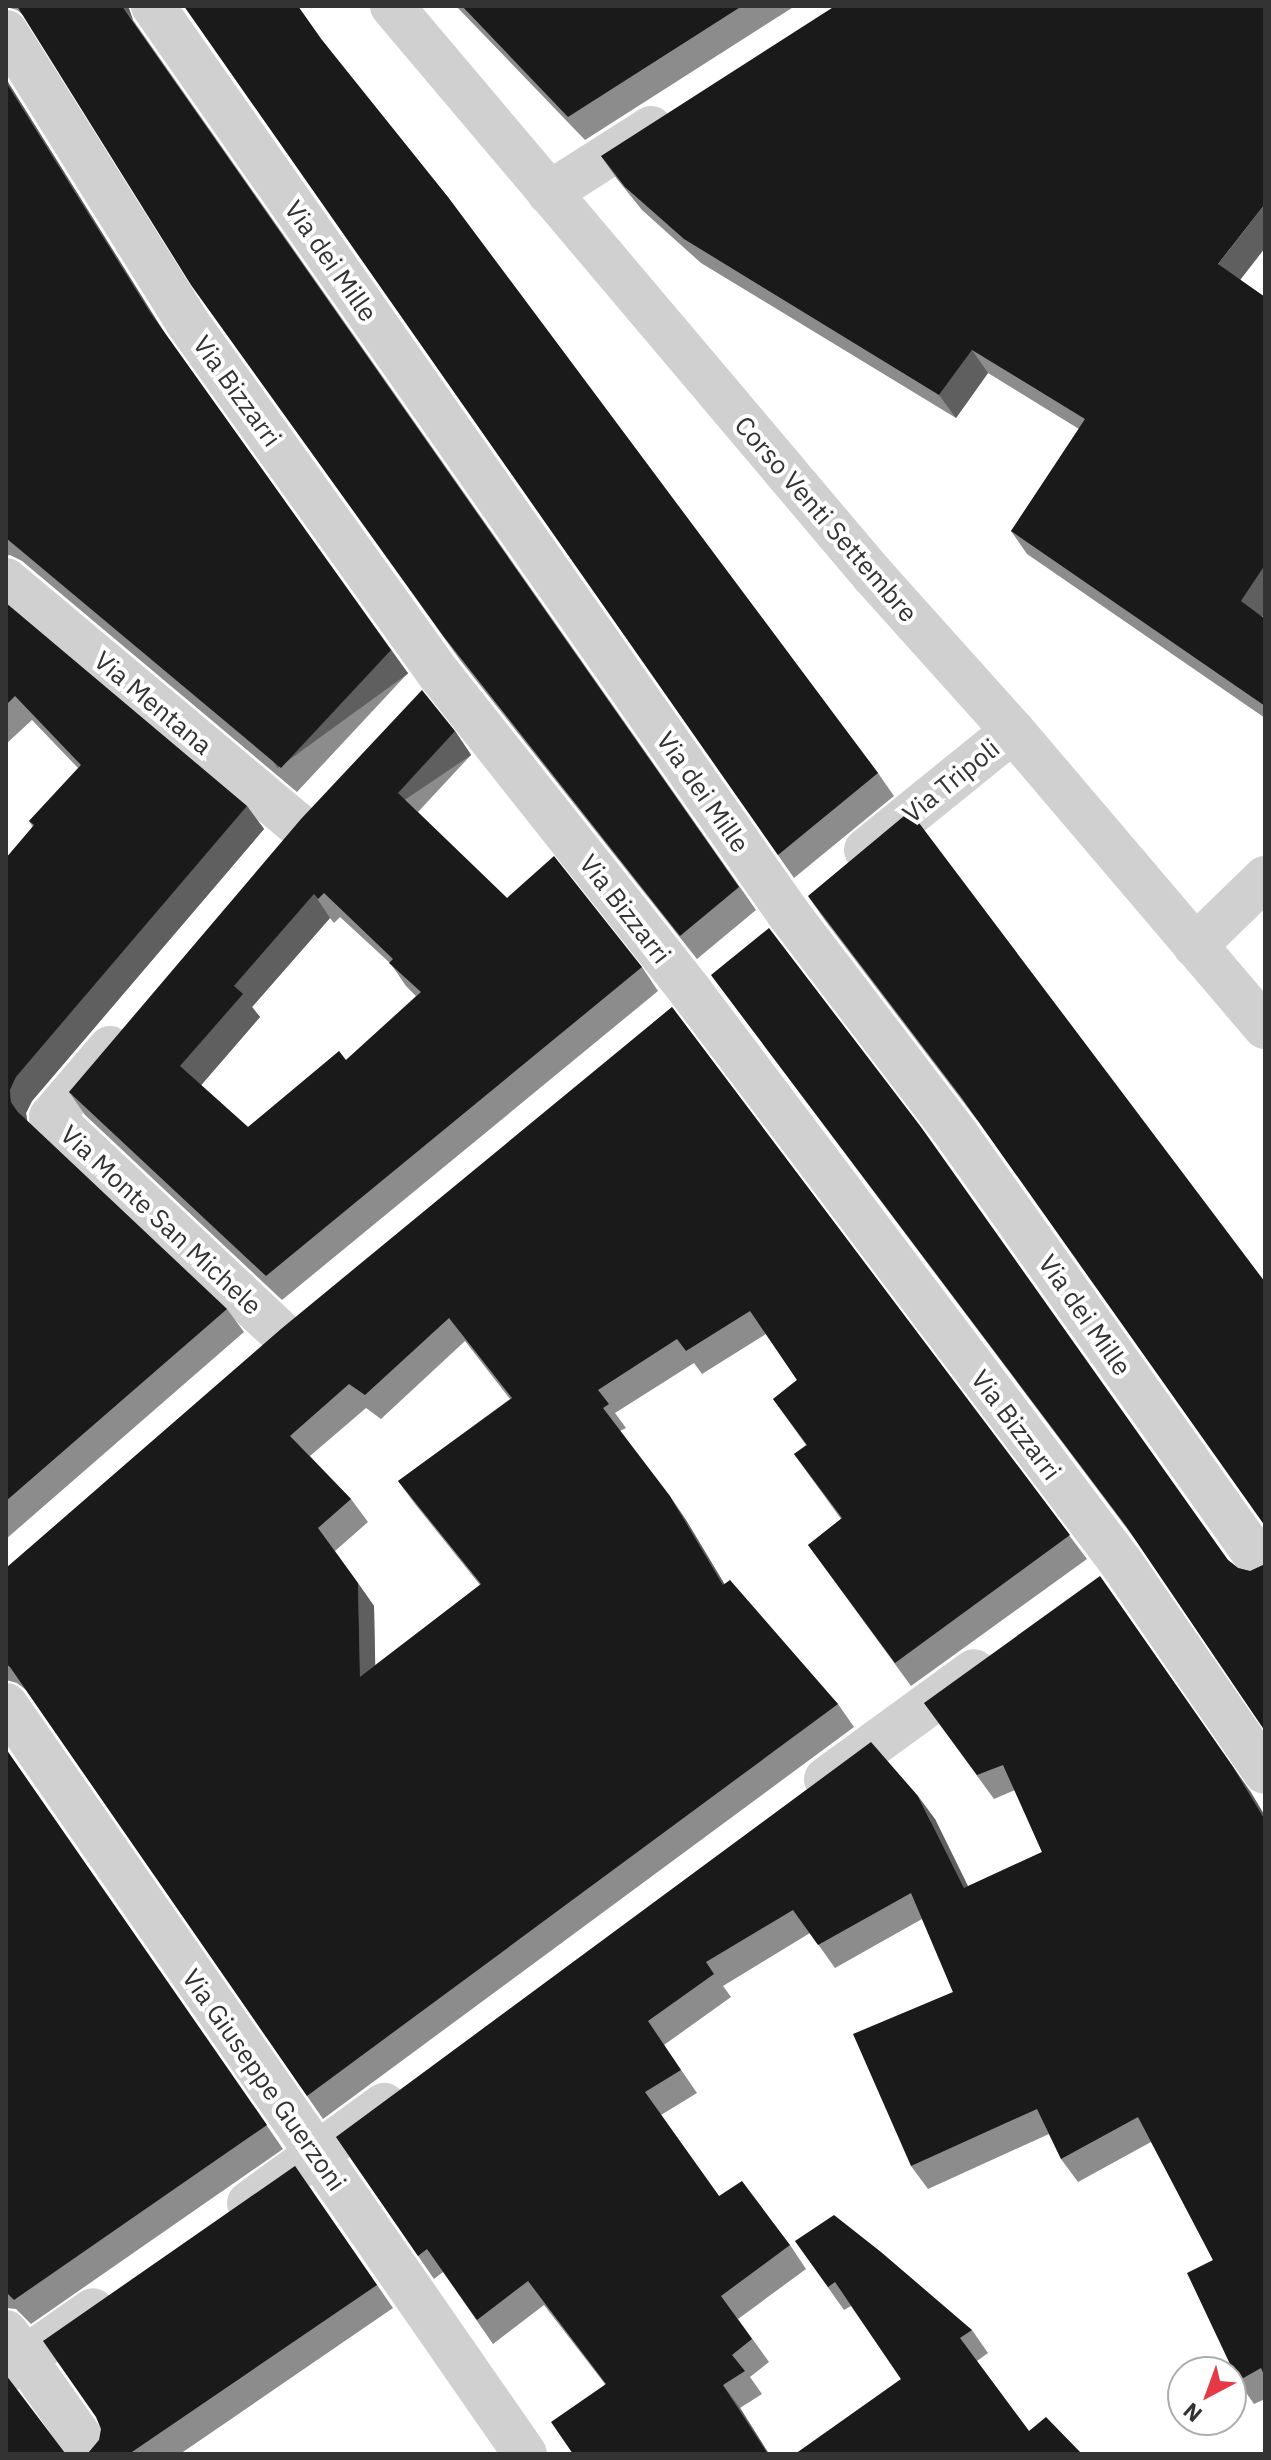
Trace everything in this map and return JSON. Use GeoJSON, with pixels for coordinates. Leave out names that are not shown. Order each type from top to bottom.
{"type":"FeatureCollection","features":[{"type":"Feature","properties":{"kind":"street","name":"Via dei Mille"},"geometry":{"type":"LineString","coordinates":[[153,6],[788,913],[957,1135],[1265,1569]]}},
{"type":"Feature","properties":{"kind":"street","name":"Corso Venti Settembre"},"geometry":{"type":"LineString","coordinates":[[392,6],[872,574],[1013,731],[1265,1027]]}},
{"type":"Feature","properties":{"kind":"street","name":"Via Bizzarri"},"geometry":{"type":"LineString","coordinates":[[6,32],[187,322],[440,675],[691,992],[1122,1564],[1265,1772]]}},
{"type":"Feature","properties":{"kind":"street"},"geometry":{"type":"LineString","coordinates":[[549,193],[682,108]]}},
{"type":"Feature","properties":{"kind":"street","name":"Via Mentana"},"geometry":{"type":"LineString","coordinates":[[6,580],[299,826]]}},
{"type":"Feature","properties":{"kind":"street"},"geometry":{"type":"LineString","coordinates":[[407,710],[440,675]]}},
{"type":"Feature","properties":{"kind":"street","name":"Via Tripoli"},"geometry":{"type":"LineString","coordinates":[[655,1022],[1013,731]]}},
{"type":"Feature","properties":{"kind":"street"},"geometry":{"type":"LineString","coordinates":[[268,862],[332,791]]}},
{"type":"Feature","properties":{"kind":"street"},"geometry":{"type":"LineString","coordinates":[[1195,946],[1265,878]]}},
{"type":"Feature","properties":{"kind":"street","name":"Via Monte San Michele"},"geometry":{"type":"LineString","coordinates":[[134,1020],[51,1117],[281,1333]]}},
{"type":"Feature","properties":{"kind":"street"},"geometry":{"type":"LineString","coordinates":[[245,1364],[317,1303]]}},
{"type":"Feature","properties":{"kind":"street"},"geometry":{"type":"LineString","coordinates":[[1084,1592],[1122,1564]]}},
{"type":"Feature","properties":{"kind":"street"},"geometry":{"type":"LineString","coordinates":[[791,1805],[1007,1648]]}},
{"type":"Feature","properties":{"kind":"street","name":"Via Giuseppe Guerzoni"},"geometry":{"type":"LineString","coordinates":[[6,1705],[525,2454]]}},
{"type":"Feature","properties":{"kind":"street"},"geometry":{"type":"LineString","coordinates":[[214,2227],[415,2082]]}},
{"type":"Feature","properties":{"kind":"street"},"geometry":{"type":"LineString","coordinates":[[92,2454],[12,2354],[126,2288]]}},
{"type":"Feature","properties":{"kind":"building"},"geometry":{"type":"Polygon","coordinates":[[[17,6],[122,6],[739,887],[680,936],[444,637],[191,285],[17,6]]]}},
{"type":"Feature","properties":{"kind":"building"},"geometry":{"type":"Polygon","coordinates":[[[184,6],[298,6],[448,197],[878,773],[778,855],[184,6]]]}},
{"type":"Feature","properties":{"kind":"building"},"geometry":{"type":"Polygon","coordinates":[[[462,6],[742,6],[568,117],[462,6]]]}},
{"type":"Feature","properties":{"kind":"building"},"geometry":{"type":"Polygon","coordinates":[[[835,6],[1265,6],[1265,204],[1218,264],[1265,297],[1265,565],[1241,601],[1265,619],[1265,706],[1011,531],[1085,419],[972,350],[939,395],[684,239],[625,187],[601,156],[835,6]]]}},
{"type":"Feature","properties":{"kind":"building"},"geometry":{"type":"Polygon","coordinates":[[[6,82],[150,312],[391,650],[281,768],[6,538],[6,82]]]}},
{"type":"Feature","properties":{"kind":"building"},"geometry":{"type":"Polygon","coordinates":[[[6,603],[247,806],[16,1077],[10,1090],[11,1102],[18,1112],[227,1309],[6,1501],[6,858],[34,825],[29,821],[81,765],[15,696],[6,705],[6,603]]]}},
{"type":"Feature","properties":{"kind":"building"},"geometry":{"type":"Polygon","coordinates":[[[422,690],[455,731],[398,793],[507,898],[554,856],[642,967],[266,1276],[69,1092],[301,819],[422,690]],[[324,893],[318,899],[314,894],[234,986],[243,994],[180,1066],[248,1127],[339,1051],[346,1060],[421,992],[389,963],[393,959],[324,893]]]}},
{"type":"Feature","properties":{"kind":"building"},"geometry":{"type":"Polygon","coordinates":[[[910,811],[1265,1282],[1265,1526],[961,1097],[808,896],[910,811]]]}},
{"type":"Feature","properties":{"kind":"building"},"geometry":{"type":"Polygon","coordinates":[[[769,928],[921,1127],[1228,1560],[1238,1568],[1250,1571],[1265,1564],[1265,1731],[1126,1526],[711,975],[769,928]]]}},
{"type":"Feature","properties":{"kind":"building"},"geometry":{"type":"Polygon","coordinates":[[[672,1007],[1070,1535],[895,1663],[808,1545],[842,1518],[794,1454],[807,1445],[773,1399],[797,1380],[750,1311],[686,1351],[677,1339],[598,1390],[609,1404],[603,1408],[670,1496],[723,1585],[730,1580],[838,1704],[307,2096],[6,1664],[6,1568],[281,1329],[672,1007]],[[449,1318],[365,1395],[349,1384],[290,1436],[351,1499],[318,1528],[358,1583],[360,1677],[481,1584],[398,1481],[512,1398],[449,1318]]]}},
{"type":"Feature","properties":{"kind":"building"},"geometry":{"type":"Polygon","coordinates":[[[1100,1576],[1233,1767],[1265,1820],[1265,2377],[1261,2368],[1247,2376],[1247,2356],[1226,2356],[1187,2273],[1213,2260],[1138,2117],[1061,2159],[1037,2109],[911,2166],[853,2034],[953,1992],[911,1893],[818,1945],[793,1910],[706,1962],[714,1974],[648,2021],[681,2070],[645,2092],[719,2196],[742,2181],[790,2245],[721,2296],[752,2339],[732,2355],[745,2371],[723,2385],[768,2454],[573,2454],[551,2422],[606,2384],[528,2281],[477,2320],[427,2249],[418,2256],[336,2137],[871,1742],[918,1796],[964,1888],[1042,1852],[1003,1765],[977,1775],[924,1703],[1100,1576]]]}},
{"type":"Feature","properties":{"kind":"building"},"geometry":{"type":"Polygon","coordinates":[[[6,1749],[267,2125],[14,2300],[6,2292],[6,1749]]]}},
{"type":"Feature","properties":{"kind":"building"},"geometry":{"type":"Polygon","coordinates":[[[295,2166],[377,2285],[129,2454],[82,2454],[89,2452],[99,2440],[101,2429],[96,2417],[43,2341],[295,2166]]]}},
{"type":"Feature","properties":{"kind":"building"},"geometry":{"type":"Polygon","coordinates":[[[834,2215],[972,2330],[960,2338],[1029,2431],[1046,2417],[1082,2454],[795,2454],[901,2379],[835,2282],[828,2287],[795,2241],[834,2215]]]}},
{"type":"Feature","properties":{"kind":"building"},"geometry":{"type":"Polygon","coordinates":[[[6,2375],[65,2453],[70,2454],[6,2454],[6,2375]]]}}]}
